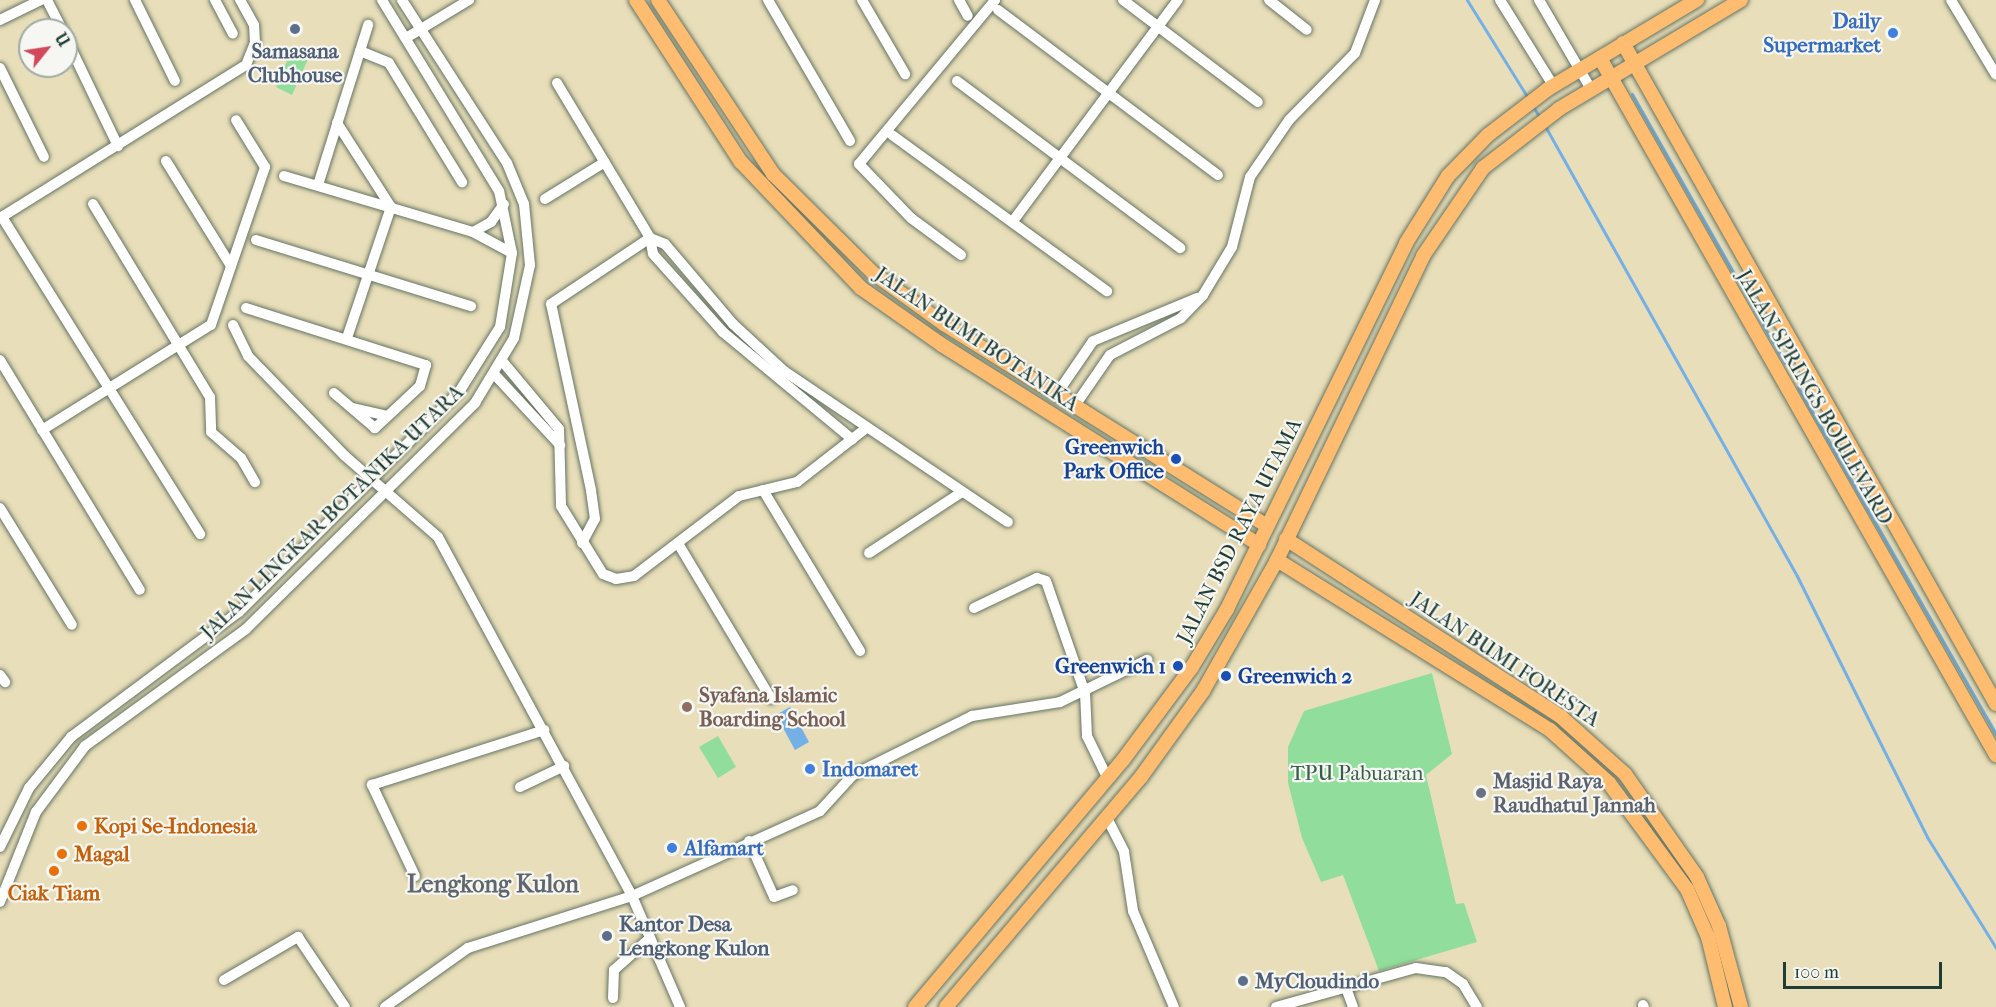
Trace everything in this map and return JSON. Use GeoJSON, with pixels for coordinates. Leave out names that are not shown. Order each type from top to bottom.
{"type":"FeatureCollection","features":[{"type":"Feature","properties":{"kind":"main road","name":"JALAN BUMI BOTANIKA"},"geometry":{"type":"LineString","coordinates":[[636,0],[741,162],[798,228],[861,288],[952,352],[1259,545]]}},
{"type":"Feature","properties":{"kind":"main road","name":"JALAN BUMI BOTANIKA"},"geometry":{"type":"LineString","coordinates":[[658,0],[773,174],[873,273],[1074,407],[1267,526]]}},
{"type":"Feature","properties":{"kind":"main road","name":"JALAN BSD RAYA UTAMA"},"geometry":{"type":"LineString","coordinates":[[915,1007],[1107,779],[1192,667],[1259,545],[1423,214],[1466,156],[1511,116],[1550,87],[1697,0]]}},
{"type":"Feature","properties":{"kind":"main road","name":"JALAN BSD RAYA UTAMA"},"geometry":{"type":"LineString","coordinates":[[946,1007],[1107,818],[1203,691],[1277,560],[1423,256],[1483,168],[1521,136],[1559,109],[1741,0]]}},
{"type":"Feature","properties":{"kind":"main road","name":"JALAN SPRINGS BOULEVARD"},"geometry":{"type":"LineString","coordinates":[[1623,43],[1996,704]]}},
{"type":"Feature","properties":{"kind":"main road","name":"JALAN SPRINGS BOULEVARD"},"geometry":{"type":"LineString","coordinates":[[1600,58],[1996,755]]}},
{"type":"Feature","properties":{"kind":"main road"},"geometry":{"type":"LineString","coordinates":[[861,288],[873,273]]}},
{"type":"Feature","properties":{"kind":"main road"},"geometry":{"type":"LineString","coordinates":[[1781,380],[1805,367]]}},
{"type":"Feature","properties":{"kind":"main road","name":"JALAN BUMI FORESTA"},"geometry":{"type":"LineString","coordinates":[[1286,540],[1513,686],[1597,747],[1660,818],[1697,877],[1719,926],[1741,1007]]}},
{"type":"Feature","properties":{"kind":"main road","name":"JALAN BUMI FORESTA"},"geometry":{"type":"LineString","coordinates":[[1277,560],[1550,730],[1609,783],[1664,852],[1708,937],[1725,1007]]}},
{"type":"Feature","properties":{"kind":"main road"},"geometry":{"type":"LineString","coordinates":[[1504,701],[1513,686]]}},
{"type":"Feature","properties":{"kind":"street"},"geometry":{"type":"LineString","coordinates":[[0,20],[42,0]]}},
{"type":"Feature","properties":{"kind":"street"},"geometry":{"type":"LineString","coordinates":[[47,0],[56,18]]}},
{"type":"Feature","properties":{"kind":"street"},"geometry":{"type":"LineString","coordinates":[[135,0],[175,81]]}},
{"type":"Feature","properties":{"kind":"street"},"geometry":{"type":"LineString","coordinates":[[215,0],[233,34]]}},
{"type":"Feature","properties":{"kind":"street"},"geometry":{"type":"LineString","coordinates":[[200,534],[1,218],[246,65],[255,43],[254,25],[240,0]]}},
{"type":"Feature","properties":{"kind":"street","name":"JALAN LINGKAR BOTANIKA UTARA"},"geometry":{"type":"LineString","coordinates":[[0,847],[29,788],[71,737],[239,612],[371,480],[480,364],[500,327],[512,253],[504,204],[485,163],[382,0]]}},
{"type":"Feature","properties":{"kind":"street","name":"JALAN LINGKAR BOTANIKA UTARA"},"geometry":{"type":"LineString","coordinates":[[0,902],[36,812],[72,761],[114,722],[202,665],[386,494],[495,375],[503,362],[528,286],[528,218],[507,163],[402,0]]}},
{"type":"Feature","properties":{"kind":"street"},"geometry":{"type":"LineString","coordinates":[[406,38],[469,0]]}},
{"type":"Feature","properties":{"kind":"street"},"geometry":{"type":"LineString","coordinates":[[768,0],[850,141]]}},
{"type":"Feature","properties":{"kind":"street"},"geometry":{"type":"LineString","coordinates":[[862,0],[905,74]]}},
{"type":"Feature","properties":{"kind":"street"},"geometry":{"type":"LineString","coordinates":[[959,0],[968,16]]}},
{"type":"Feature","properties":{"kind":"street"},"geometry":{"type":"LineString","coordinates":[[1123,0],[1258,102]]}},
{"type":"Feature","properties":{"kind":"street"},"geometry":{"type":"LineString","coordinates":[[1013,220],[1178,0]]}},
{"type":"Feature","properties":{"kind":"street"},"geometry":{"type":"LineString","coordinates":[[1269,0],[1307,30]]}},
{"type":"Feature","properties":{"kind":"street"},"geometry":{"type":"LineString","coordinates":[[1074,407],[1110,355],[1181,318],[1203,295],[1232,247],[1250,177],[1289,120],[1355,53],[1375,0]]}},
{"type":"Feature","properties":{"kind":"street"},"geometry":{"type":"LineString","coordinates":[[1500,0],[1550,87]]}},
{"type":"Feature","properties":{"kind":"street"},"geometry":{"type":"LineString","coordinates":[[1539,0],[1591,89]]}},
{"type":"Feature","properties":{"kind":"street"},"geometry":{"type":"LineString","coordinates":[[1951,0],[1996,75]]}},
{"type":"Feature","properties":{"kind":"street"},"geometry":{"type":"LineString","coordinates":[[961,255],[910,218],[860,164],[996,5],[1218,175]]}},
{"type":"Feature","properties":{"kind":"street"},"geometry":{"type":"LineString","coordinates":[[318,185],[368,25]]}},
{"type":"Feature","properties":{"kind":"street"},"geometry":{"type":"LineString","coordinates":[[360,51],[389,63],[462,182]]}},
{"type":"Feature","properties":{"kind":"street"},"geometry":{"type":"LineString","coordinates":[[78,63],[118,146]]}},
{"type":"Feature","properties":{"kind":"street"},"geometry":{"type":"LineString","coordinates":[[0,68],[45,157]]}},
{"type":"Feature","properties":{"kind":"street"},"geometry":{"type":"LineString","coordinates":[[957,81],[1180,248]]}},
{"type":"Feature","properties":{"kind":"street"},"geometry":{"type":"LineString","coordinates":[[557,82],[650,238],[653,254],[723,332],[852,439]]}},
{"type":"Feature","properties":{"kind":"street"},"geometry":{"type":"LineString","coordinates":[[42,430],[212,325],[265,167],[236,120]]}},
{"type":"Feature","properties":{"kind":"street"},"geometry":{"type":"LineString","coordinates":[[337,123],[391,207]]}},
{"type":"Feature","properties":{"kind":"street"},"geometry":{"type":"LineString","coordinates":[[892,135],[1013,220],[1107,291]]}},
{"type":"Feature","properties":{"kind":"street"},"geometry":{"type":"LineString","coordinates":[[166,161],[231,266]]}},
{"type":"Feature","properties":{"kind":"street"},"geometry":{"type":"LineString","coordinates":[[545,199],[605,162]]}},
{"type":"Feature","properties":{"kind":"street"},"geometry":{"type":"LineString","coordinates":[[285,176],[473,232],[512,253]]}},
{"type":"Feature","properties":{"kind":"street"},"geometry":{"type":"LineString","coordinates":[[93,204],[210,397],[211,432],[241,458],[255,482]]}},
{"type":"Feature","properties":{"kind":"street"},"geometry":{"type":"LineString","coordinates":[[473,232],[491,222],[504,204]]}},
{"type":"Feature","properties":{"kind":"street"},"geometry":{"type":"LineString","coordinates":[[347,338],[391,207]]}},
{"type":"Feature","properties":{"kind":"street"},"geometry":{"type":"LineString","coordinates":[[650,238],[665,244],[733,324],[784,371],[865,429],[1008,522]]}},
{"type":"Feature","properties":{"kind":"street"},"geometry":{"type":"LineString","coordinates":[[582,543],[595,519],[591,490],[551,304],[650,238]]}},
{"type":"Feature","properties":{"kind":"street"},"geometry":{"type":"LineString","coordinates":[[256,240],[471,306]]}},
{"type":"Feature","properties":{"kind":"street"},"geometry":{"type":"LineString","coordinates":[[1056,395],[1093,341],[1203,295]]}},
{"type":"Feature","properties":{"kind":"street"},"geometry":{"type":"LineString","coordinates":[[246,308],[347,338],[426,365],[420,386],[375,428],[334,393]]}},
{"type":"Feature","properties":{"kind":"street"},"geometry":{"type":"LineString","coordinates":[[233,326],[248,356],[371,480],[438,537],[564,766],[632,896],[680,1007]]}},
{"type":"Feature","properties":{"kind":"street"},"geometry":{"type":"LineString","coordinates":[[0,360],[140,590]]}},
{"type":"Feature","properties":{"kind":"street"},"geometry":{"type":"LineString","coordinates":[[503,362],[559,429],[561,506],[603,574],[616,579],[634,576],[679,546],[694,525],[739,496],[797,482],[865,429]]}},
{"type":"Feature","properties":{"kind":"street"},"geometry":{"type":"LineString","coordinates":[[495,375],[560,445]]}},
{"type":"Feature","properties":{"kind":"street"},"geometry":{"type":"LineString","coordinates":[[763,490],[860,651]]}},
{"type":"Feature","properties":{"kind":"street"},"geometry":{"type":"LineString","coordinates":[[869,553],[962,492]]}},
{"type":"Feature","properties":{"kind":"street"},"geometry":{"type":"LineString","coordinates":[[0,508],[72,625]]}},
{"type":"Feature","properties":{"kind":"street"},"geometry":{"type":"LineString","coordinates":[[679,546],[771,699]]}},
{"type":"Feature","properties":{"kind":"street"},"geometry":{"type":"LineString","coordinates":[[974,608],[1042,578],[1084,693],[1088,736],[1107,779]]}},
{"type":"Feature","properties":{"kind":"street"},"geometry":{"type":"LineString","coordinates":[[192,649],[202,665]]}},
{"type":"Feature","properties":{"kind":"street"},"geometry":{"type":"LineString","coordinates":[[385,1007],[468,948],[632,896],[749,840],[820,811],[853,775],[972,716],[1084,693],[1147,660]]}},
{"type":"Feature","properties":{"kind":"street"},"geometry":{"type":"LineString","coordinates":[[415,876],[372,786],[544,730]]}},
{"type":"Feature","properties":{"kind":"street"},"geometry":{"type":"LineString","coordinates":[[520,787],[564,766]]}},
{"type":"Feature","properties":{"kind":"street"},"geometry":{"type":"LineString","coordinates":[[1107,818],[1124,852],[1133,911],[1174,1007]]}},
{"type":"Feature","properties":{"kind":"street"},"geometry":{"type":"LineString","coordinates":[[749,840],[774,897],[793,890]]}},
{"type":"Feature","properties":{"kind":"street"},"geometry":{"type":"LineString","coordinates":[[224,980],[298,937],[345,1007]]}},
{"type":"Feature","properties":{"kind":"street"},"geometry":{"type":"LineString","coordinates":[[613,998],[614,970],[650,938]]}},
{"type":"Feature","properties":{"kind":"street"},"geometry":{"type":"LineString","coordinates":[[1276,1007],[1301,1002],[1346,985],[1416,968],[1442,970],[1463,984],[1477,1007]]}},
{"type":"Feature","properties":{"kind":"street"},"geometry":{"type":"LineString","coordinates":[[1346,985],[1353,1007]]}},
{"type":"Feature","properties":{"kind":"green space"},"geometry":{"type":"Polygon","coordinates":[[[291,52],[308,59],[292,95],[276,87],[291,52]]]}},
{"type":"Feature","properties":{"kind":"green space","name":"TPU Pabuaran"},"geometry":{"type":"Polygon","coordinates":[[[1432,673],[1452,754],[1426,775],[1456,904],[1464,903],[1477,942],[1379,971],[1343,875],[1321,882],[1302,838],[1288,783],[1288,747],[1304,711],[1432,673]]]}},
{"type":"Feature","properties":{"kind":"green space"},"geometry":{"type":"Polygon","coordinates":[[[718,736],[736,767],[718,778],[699,747],[718,736]]]}},
{"type":"Feature","properties":{"kind":"water"},"geometry":{"type":"Polygon","coordinates":[[[790,707],[809,742],[795,750],[776,715],[790,707]]]}},
{"type":"Feature","properties":{"kind":"waterway"},"geometry":{"type":"LineString","coordinates":[[1467,0],[1528,98]]}},
{"type":"Feature","properties":{"kind":"waterway"},"geometry":{"type":"LineString","coordinates":[[1632,94],[1785,363]]}},
{"type":"Feature","properties":{"kind":"waterway"},"geometry":{"type":"LineString","coordinates":[[1533,106],[1540,118]]}},
{"type":"Feature","properties":{"kind":"waterway"},"geometry":{"type":"LineString","coordinates":[[1545,126],[1797,576],[1927,837],[1996,948]]}},
{"type":"Feature","properties":{"kind":"waterway"},"geometry":{"type":"LineString","coordinates":[[1798,387],[1996,734]]}},
{"type":"Feature","properties":{"kind":"place","name":"Samasana Clubhouse"},"geometry":{"type":"Point","coordinates":[295,29]}},
{"type":"Feature","properties":{"kind":"place","name":"Daily Supermarket"},"geometry":{"type":"Point","coordinates":[1893,33]}},
{"type":"Feature","properties":{"kind":"place","name":"Greenwich Park Office"},"geometry":{"type":"Point","coordinates":[1176,459]}},
{"type":"Feature","properties":{"kind":"place","name":"Greenwich 1"},"geometry":{"type":"Point","coordinates":[1178,666]}},
{"type":"Feature","properties":{"kind":"place","name":"Greenwich 2"},"geometry":{"type":"Point","coordinates":[1226,676]}},
{"type":"Feature","properties":{"kind":"place","name":"Syafana Islamic Boarding School"},"geometry":{"type":"Point","coordinates":[687,707]}},
{"type":"Feature","properties":{"kind":"place","name":"Indomaret"},"geometry":{"type":"Point","coordinates":[810,769]}},
{"type":"Feature","properties":{"kind":"place","name":"Masjid Raya Raudhatul Jannah"},"geometry":{"type":"Point","coordinates":[1481,793]}},
{"type":"Feature","properties":{"kind":"place","name":"Kopi Se-Indonesia"},"geometry":{"type":"Point","coordinates":[82,826]}},
{"type":"Feature","properties":{"kind":"place","name":"Alfamart"},"geometry":{"type":"Point","coordinates":[672,848]}},
{"type":"Feature","properties":{"kind":"place","name":"Magal"},"geometry":{"type":"Point","coordinates":[62,854]}},
{"type":"Feature","properties":{"kind":"place","name":"Ciak Tiam"},"geometry":{"type":"Point","coordinates":[54,871]}},
{"type":"Feature","properties":{"kind":"place","name":"Kantor Desa Lengkong Kulon"},"geometry":{"type":"Point","coordinates":[607,936]}},
{"type":"Feature","properties":{"kind":"place","name":"MyCloudindo"},"geometry":{"type":"Point","coordinates":[1243,981]}},
{"type":"Feature","properties":{"kind":"district","name":"Lengkong Kulon"},"geometry":{"type":"Point","coordinates":[493,885]}}]}
